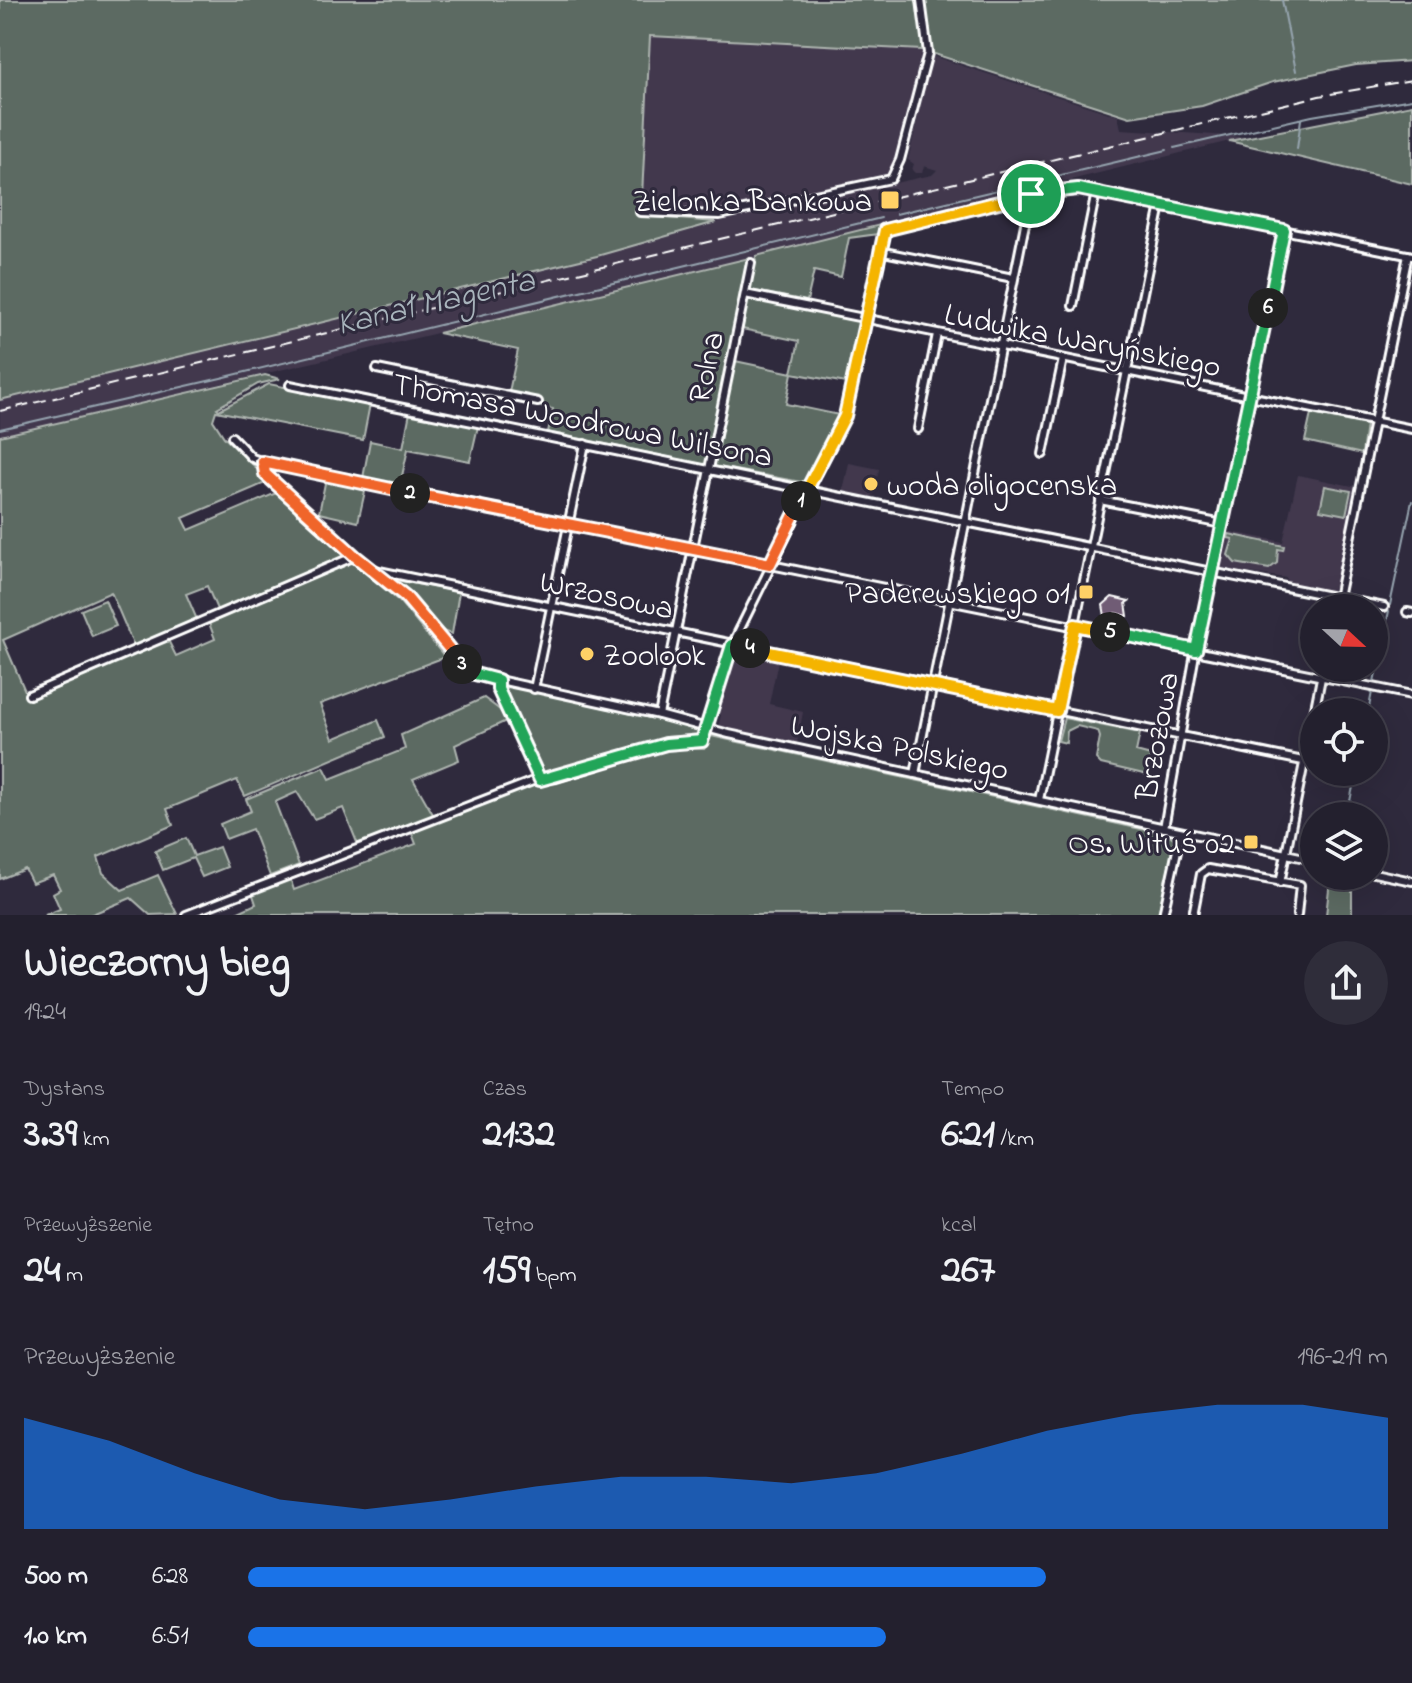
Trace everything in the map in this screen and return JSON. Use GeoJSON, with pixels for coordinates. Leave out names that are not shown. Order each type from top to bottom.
{"type":"FeatureCollection","features":[{"type":"Feature","properties":{"kind":"street"},"geometry":{"type":"LineString","coordinates":[[640,212],[720,215],[887,181],[896,171],[928,53],[921,0]]}},
{"type":"Feature","properties":{"kind":"street"},"geometry":{"type":"LineString","coordinates":[[186,915],[540,780],[666,744],[699,743],[705,738],[732,645],[845,416],[879,251],[887,228],[1031,194],[1078,189],[1410,256],[1339,594]]}},
{"type":"Feature","properties":{"kind":"street"},"geometry":{"type":"LineString","coordinates":[[1073,306],[1096,192]]}},
{"type":"Feature","properties":{"kind":"street"},"geometry":{"type":"LineString","coordinates":[[915,774],[1031,194]]}},
{"type":"Feature","properties":{"kind":"street"},"geometry":{"type":"LineString","coordinates":[[1039,800],[1161,205]]}},
{"type":"Feature","properties":{"kind":"street","name":"Brzozowa"},"geometry":{"type":"LineString","coordinates":[[1164,828],[1196,650],[1284,230]]}},
{"type":"Feature","properties":{"kind":"street"},"geometry":{"type":"LineString","coordinates":[[879,251],[1013,278]]}},
{"type":"Feature","properties":{"kind":"street","name":"Rolna"},"geometry":{"type":"LineString","coordinates":[[659,715],[751,263]]}},
{"type":"Feature","properties":{"kind":"street","name":"Ludwika Waryńskiego"},"geometry":{"type":"LineString","coordinates":[[745,294],[1412,429]]}},
{"type":"Feature","properties":{"kind":"street"},"geometry":{"type":"LineString","coordinates":[[918,429],[937,334]]}},
{"type":"Feature","properties":{"kind":"street"},"geometry":{"type":"LineString","coordinates":[[1043,454],[1063,359]]}},
{"type":"Feature","properties":{"kind":"street"},"geometry":{"type":"LineString","coordinates":[[377,369],[538,402]]}},
{"type":"Feature","properties":{"kind":"street","name":"Thomasa Woodrowa Wilsona"},"geometry":{"type":"LineString","coordinates":[[290,385],[1319,594]]}},
{"type":"Feature","properties":{"kind":"street"},"geometry":{"type":"LineString","coordinates":[[232,437],[252,458],[263,462],[1196,650],[1300,668]]}},
{"type":"Feature","properties":{"kind":"street"},"geometry":{"type":"LineString","coordinates":[[534,689],[585,444]]}},
{"type":"Feature","properties":{"kind":"street"},"geometry":{"type":"LineString","coordinates":[[263,462],[265,474],[371,569]]}},
{"type":"Feature","properties":{"kind":"street"},"geometry":{"type":"LineString","coordinates":[[1100,500],[1223,524]]}},
{"type":"Feature","properties":{"kind":"street"},"geometry":{"type":"LineString","coordinates":[[29,695],[355,556]]}},
{"type":"Feature","properties":{"kind":"street","name":"Wrzosowa"},"geometry":{"type":"LineString","coordinates":[[371,569],[1300,760]]}},
{"type":"Feature","properties":{"kind":"street","name":"Wojska Polskiego"},"geometry":{"type":"LineString","coordinates":[[371,569],[405,596],[467,670],[476,675],[659,715],[708,729],[1300,857]]}},
{"type":"Feature","properties":{"kind":"street"},"geometry":{"type":"LineString","coordinates":[[498,680],[498,689],[540,780]]}},
{"type":"Feature","properties":{"kind":"street"},"geometry":{"type":"LineString","coordinates":[[1361,682],[1412,695]]}},
{"type":"Feature","properties":{"kind":"street"},"geometry":{"type":"LineString","coordinates":[[1280,883],[1300,776]]}},
{"type":"Feature","properties":{"kind":"street"},"geometry":{"type":"LineString","coordinates":[[1163,915],[1181,832]]}},
{"type":"Feature","properties":{"kind":"street"},"geometry":{"type":"LineString","coordinates":[[1193,915],[1201,874],[1208,869],[1302,887],[1297,915]]}},
{"type":"Feature","properties":{"kind":"street"},"geometry":{"type":"LineString","coordinates":[[1388,876],[1412,881]]}},
{"type":"Feature","properties":{"kind":"shaded area"},"geometry":{"type":"Polygon","coordinates":[[[649,36],[922,50],[892,176],[717,212],[642,207],[649,36]]]}},
{"type":"Feature","properties":{"kind":"shaded area"},"geometry":{"type":"Polygon","coordinates":[[[932,56],[1118,116],[1121,129],[1246,137],[628,288],[0,436],[0,400],[597,256],[716,222],[932,175],[937,170],[924,166],[922,173],[915,173],[912,170],[914,164],[908,160],[932,56]]]}},
{"type":"Feature","properties":{"kind":"shaded area"},"geometry":{"type":"Polygon","coordinates":[[[849,463],[879,469],[873,497],[843,491],[849,463]]]}},
{"type":"Feature","properties":{"kind":"shaded area"},"geometry":{"type":"Polygon","coordinates":[[[1298,475],[1357,487],[1335,587],[1329,592],[1286,582],[1287,578],[1221,569],[1219,565],[1226,531],[1283,542],[1298,475]]]}},
{"type":"Feature","properties":{"kind":"shaded area"},"geometry":{"type":"Polygon","coordinates":[[[742,655],[778,661],[769,704],[803,712],[797,743],[722,727],[719,723],[736,658],[742,655]]]}},
{"type":"Feature","properties":{"kind":"green space"},"geometry":{"type":"Polygon","coordinates":[[[0,0],[1412,0],[1412,61],[1356,65],[1273,82],[1202,106],[1130,117],[922,50],[650,36],[641,216],[716,222],[597,256],[0,400],[0,0]]]}},
{"type":"Feature","properties":{"kind":"green space"},"geometry":{"type":"Polygon","coordinates":[[[1412,105],[1412,184],[1229,141],[1412,105]]]}},
{"type":"Feature","properties":{"kind":"green space"},"geometry":{"type":"Polygon","coordinates":[[[880,225],[878,234],[849,238],[841,277],[814,271],[807,301],[750,290],[756,256],[880,225]]]}},
{"type":"Feature","properties":{"kind":"green space"},"geometry":{"type":"Polygon","coordinates":[[[749,258],[706,465],[548,432],[553,409],[538,406],[539,398],[509,392],[518,350],[438,333],[749,258]]]}},
{"type":"Feature","properties":{"kind":"green space"},"geometry":{"type":"Polygon","coordinates":[[[748,297],[860,320],[846,383],[792,373],[799,341],[742,329],[748,297]]]}},
{"type":"Feature","properties":{"kind":"green space"},"geometry":{"type":"Polygon","coordinates":[[[735,361],[792,373],[786,404],[839,415],[807,480],[801,482],[713,466],[735,361]]]}},
{"type":"Feature","properties":{"kind":"green space"},"geometry":{"type":"Polygon","coordinates":[[[265,375],[280,379],[258,384],[217,408],[219,410],[269,384],[370,404],[363,440],[216,411],[213,420],[224,437],[270,481],[183,518],[189,530],[281,491],[299,508],[296,512],[344,555],[343,560],[218,612],[207,586],[186,594],[198,622],[139,646],[133,644],[111,592],[3,640],[28,698],[168,640],[176,656],[215,639],[209,623],[353,562],[400,602],[445,657],[320,704],[333,739],[378,720],[385,737],[245,796],[237,780],[167,809],[173,825],[98,857],[103,873],[122,890],[158,875],[177,914],[150,915],[131,898],[90,915],[45,915],[60,909],[53,893],[60,889],[53,875],[32,883],[25,869],[0,879],[0,436],[265,375]]]}},
{"type":"Feature","properties":{"kind":"green space"},"geometry":{"type":"Polygon","coordinates":[[[410,412],[478,426],[470,461],[408,449],[400,485],[363,478],[370,441],[403,448],[410,412]]]}},
{"type":"Feature","properties":{"kind":"green space"},"geometry":{"type":"Polygon","coordinates":[[[1311,414],[1366,425],[1362,454],[1305,441],[1311,414]]]}},
{"type":"Feature","properties":{"kind":"green space"},"geometry":{"type":"Polygon","coordinates":[[[326,478],[366,487],[358,522],[319,513],[326,478]]]}},
{"type":"Feature","properties":{"kind":"green space"},"geometry":{"type":"Polygon","coordinates":[[[1325,486],[1351,491],[1346,515],[1320,510],[1325,486]]]}},
{"type":"Feature","properties":{"kind":"green space"},"geometry":{"type":"Polygon","coordinates":[[[1229,534],[1284,546],[1283,550],[1278,549],[1277,563],[1269,569],[1235,563],[1228,555],[1233,539],[1228,538],[1229,534]]]}},
{"type":"Feature","properties":{"kind":"green space"},"geometry":{"type":"Polygon","coordinates":[[[390,579],[459,592],[452,634],[438,630],[390,579]]]}},
{"type":"Feature","properties":{"kind":"green space"},"geometry":{"type":"Polygon","coordinates":[[[105,600],[116,626],[92,636],[81,610],[105,600]]]}},
{"type":"Feature","properties":{"kind":"green space"},"geometry":{"type":"Polygon","coordinates":[[[505,685],[698,729],[700,735],[693,748],[704,749],[711,736],[1169,835],[1175,839],[1158,915],[232,915],[256,904],[252,892],[290,878],[294,890],[416,844],[411,831],[537,781],[540,770],[502,691],[505,685]]]}},
{"type":"Feature","properties":{"kind":"green space"},"geometry":{"type":"Polygon","coordinates":[[[484,698],[500,710],[506,721],[455,745],[459,760],[413,779],[434,816],[358,845],[343,808],[314,819],[297,792],[275,802],[299,865],[270,876],[252,829],[226,839],[220,824],[251,811],[246,799],[324,767],[330,779],[405,749],[401,735],[484,698]]]}},
{"type":"Feature","properties":{"kind":"green space"},"geometry":{"type":"Polygon","coordinates":[[[1064,718],[1140,733],[1136,752],[1151,756],[1148,775],[1101,764],[1096,759],[1100,737],[1098,731],[1077,726],[1067,731],[1066,743],[1058,741],[1064,718]]]}},
{"type":"Feature","properties":{"kind":"green space"},"geometry":{"type":"Polygon","coordinates":[[[186,838],[194,856],[219,847],[227,867],[202,877],[193,858],[163,870],[155,851],[186,838]]]}},
{"type":"Feature","properties":{"kind":"green space"},"geometry":{"type":"Polygon","coordinates":[[[1329,890],[1352,890],[1352,915],[1326,915],[1329,890]]]}},
{"type":"Feature","properties":{"kind":"building"},"geometry":{"type":"Polygon","coordinates":[[[1112,597],[1129,601],[1126,603],[1128,616],[1115,613],[1110,619],[1105,616],[1103,605],[1112,597]]]}},
{"type":"Feature","properties":{"kind":"waterway"},"geometry":{"type":"LineString","coordinates":[[1282,0],[1296,71]]}},
{"type":"Feature","properties":{"kind":"waterway","name":"Kanał Magenta"},"geometry":{"type":"LineString","coordinates":[[1174,148],[1312,116],[1412,99]]}},
{"type":"Feature","properties":{"kind":"waterway"},"geometry":{"type":"LineString","coordinates":[[1297,149],[1301,119]]}},
{"type":"Feature","properties":{"kind":"waterway","name":"Kanał Magenta"},"geometry":{"type":"LineString","coordinates":[[896,214],[1167,150]]}},
{"type":"Feature","properties":{"kind":"waterway","name":"Kanał Magenta"},"geometry":{"type":"LineString","coordinates":[[0,429],[881,218]]}},
{"type":"Feature","properties":{"kind":"waterway"},"geometry":{"type":"LineString","coordinates":[[1390,605],[1412,501]]}},
{"type":"Feature","properties":{"kind":"waterway"},"geometry":{"type":"LineString","coordinates":[[1388,616],[1389,611]]}},
{"type":"Feature","properties":{"kind":"waterway"},"geometry":{"type":"LineString","coordinates":[[1371,698],[1372,692]]}},
{"type":"Feature","properties":{"kind":"waterway"},"geometry":{"type":"LineString","coordinates":[[1350,802],[1353,786]]}},
{"type":"Feature","properties":{"kind":"railway"},"geometry":{"type":"LineString","coordinates":[[0,411],[1319,96],[1412,80]]}},
{"type":"Feature","properties":{"kind":"place","name":"Zielonka Bankowa"},"geometry":{"type":"Point","coordinates":[890,200]}},
{"type":"Feature","properties":{"kind":"place","name":"woda oligocenska"},"geometry":{"type":"Point","coordinates":[871,484]}},
{"type":"Feature","properties":{"kind":"place","name":"Paderewskiego 01"},"geometry":{"type":"Point","coordinates":[1086,592]}},
{"type":"Feature","properties":{"kind":"place","name":"Zoolook"},"geometry":{"type":"Point","coordinates":[587,654]}},
{"type":"Feature","properties":{"kind":"place","name":"Os. Wituś 02"},"geometry":{"type":"Point","coordinates":[1251,842]}},
{"type":"Feature","properties":{"kind":"route"},"geometry":{"type":"LineString","coordinates":[[1078,189],[1284,230],[1196,650],[1075,625],[1057,711],[732,645],[702,741],[696,744],[666,744],[556,778],[540,780],[498,689],[498,680],[467,670],[405,596],[355,556],[265,474],[263,462],[770,564],[845,416],[885,230],[1031,194],[1078,189]]}}]}
